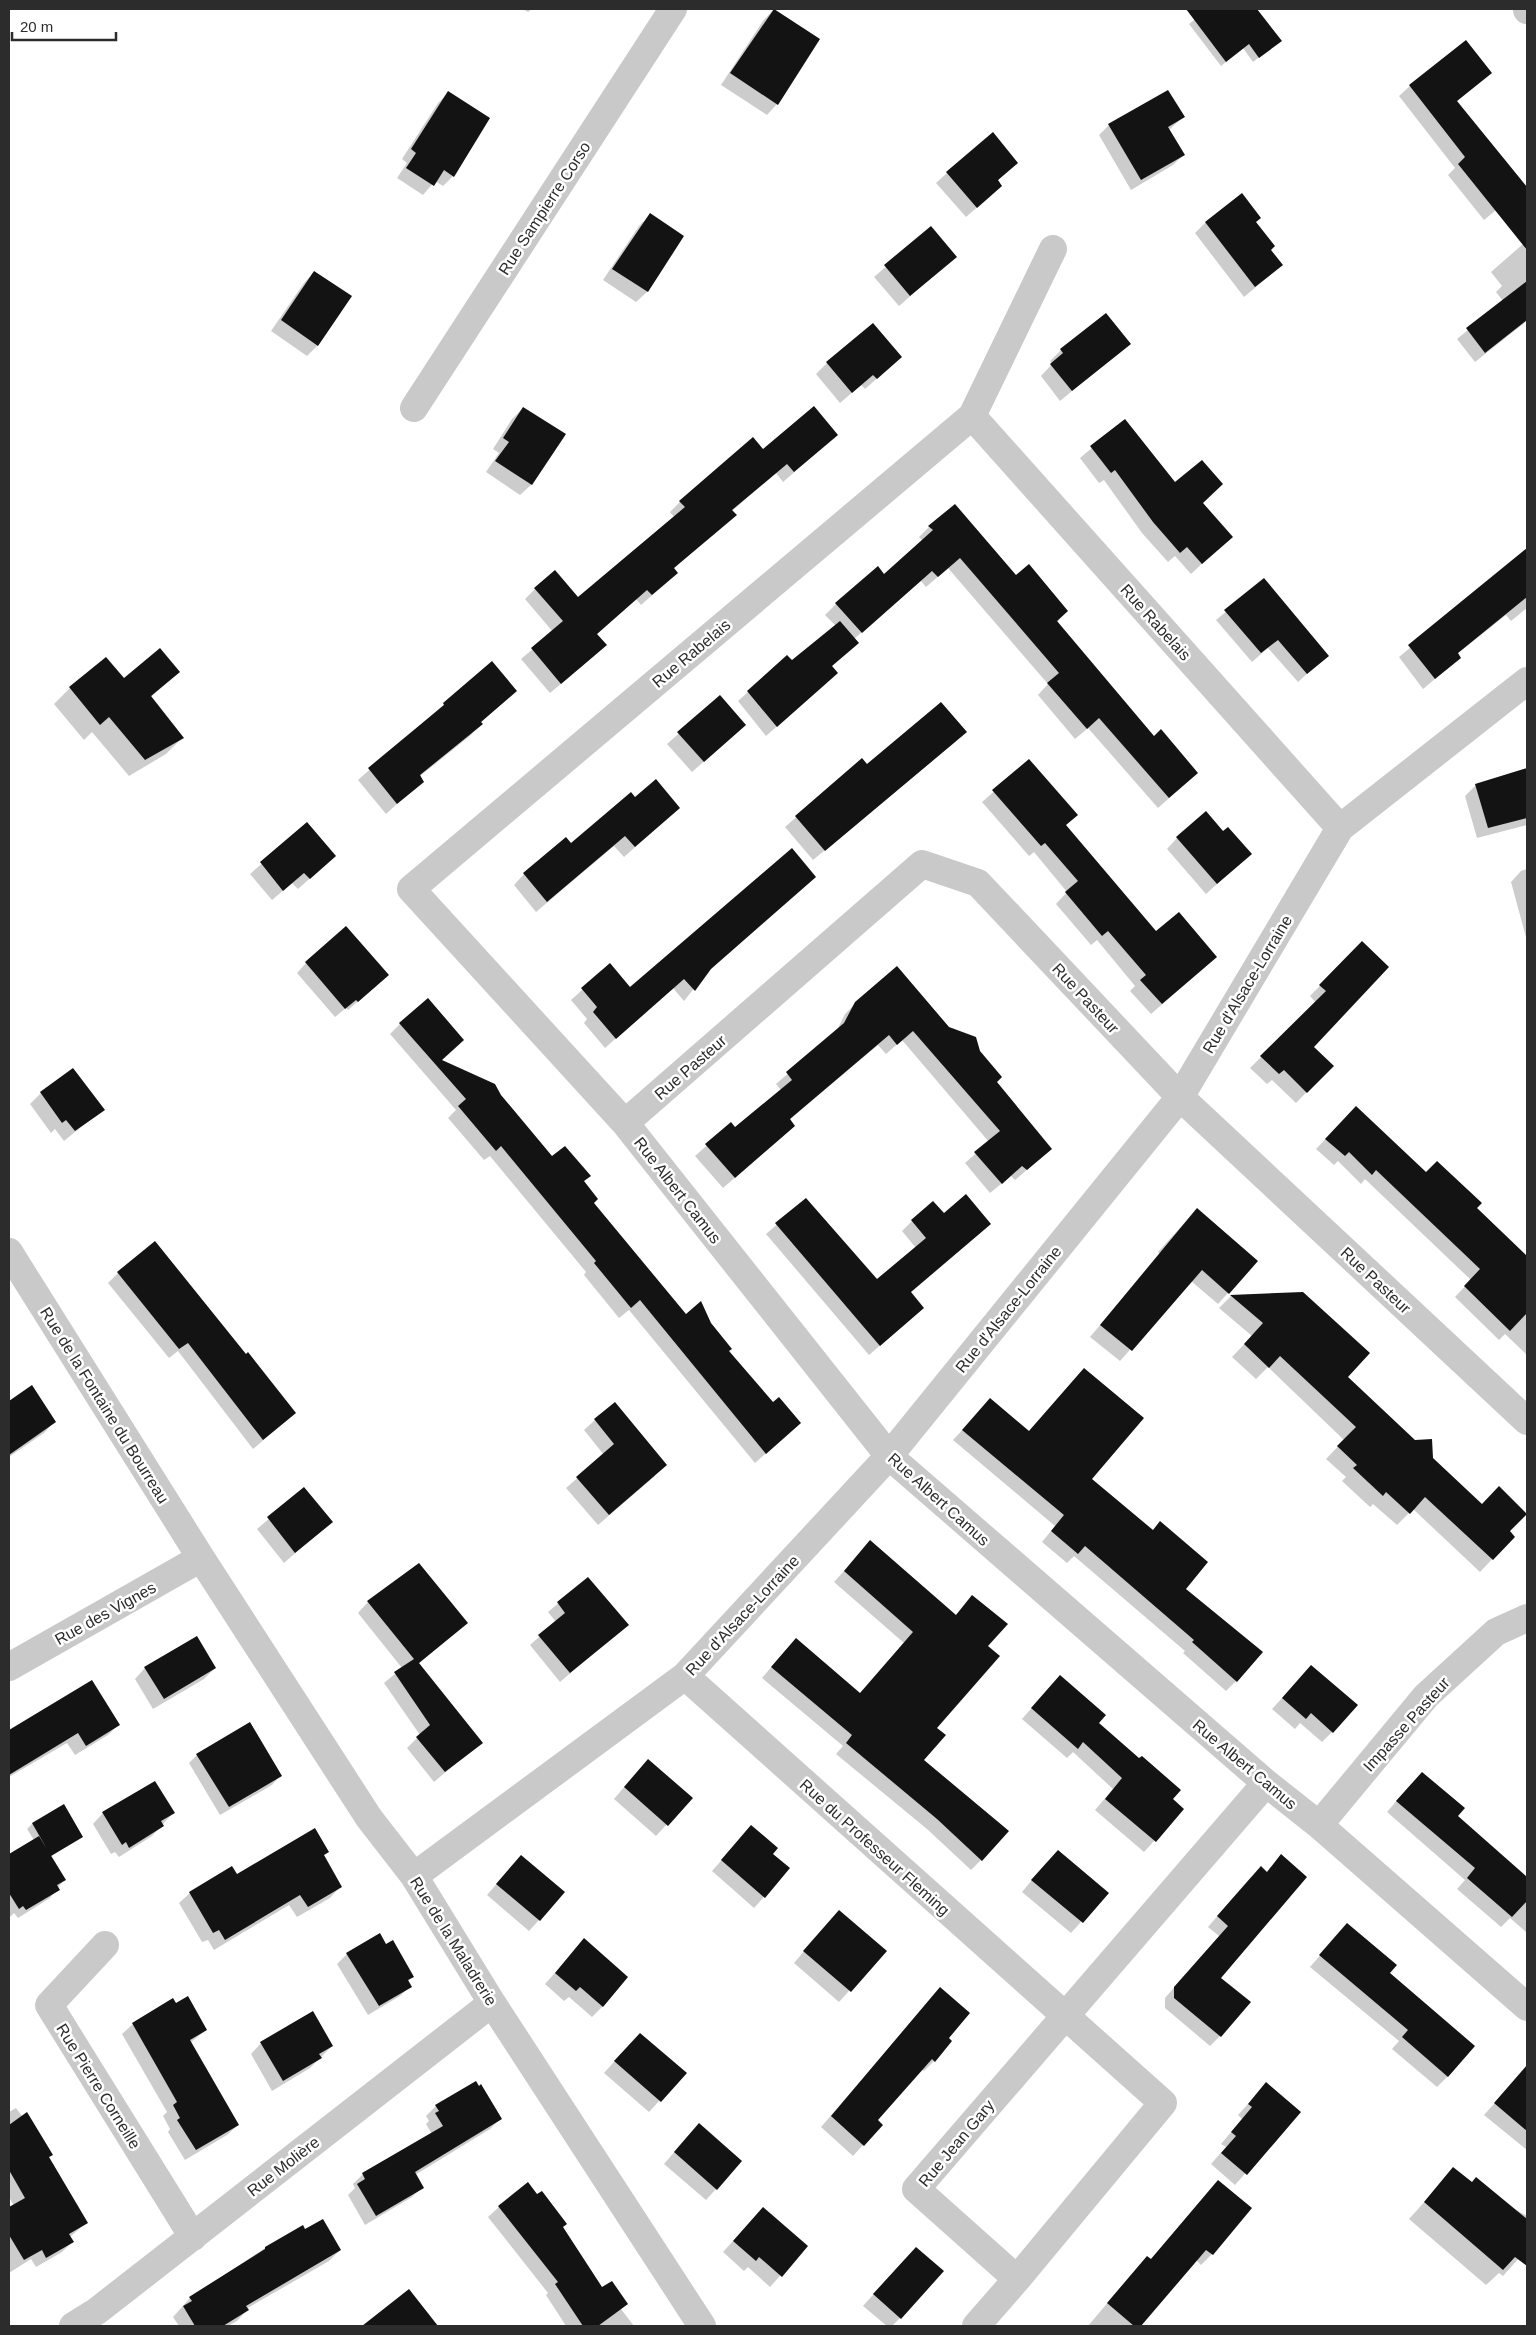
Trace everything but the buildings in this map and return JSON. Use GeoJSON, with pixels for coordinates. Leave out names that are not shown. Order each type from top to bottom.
{"type":"FeatureCollection","features":[{"type":"Feature","properties":{"kind":"street","name":"Rue Sampierre Corso"},"geometry":{"type":"LineString","coordinates":[[414,408],[673,9]]}},
{"type":"Feature","properties":{"kind":"street","name":"Rue Rabelais"},"geometry":{"type":"LineString","coordinates":[[411,889],[972,416],[1053,249]]}},
{"type":"Feature","properties":{"kind":"street","name":"Rue Rabelais"},"geometry":{"type":"LineString","coordinates":[[972,416],[1340,828]]}},
{"type":"Feature","properties":{"kind":"street","name":"Rue d'Alsace-Lorraine"},"geometry":{"type":"LineString","coordinates":[[414,1876],[685,1676],[889,1456],[1180,1097],[1340,828],[1527,681]]}},
{"type":"Feature","properties":{"kind":"street","name":"Rue Pasteur"},"geometry":{"type":"LineString","coordinates":[[625,1123],[922,864],[978,883],[1180,1097],[1527,1420]]}},
{"type":"Feature","properties":{"kind":"street","name":"Rue Albert Camus"},"geometry":{"type":"LineString","coordinates":[[411,889],[625,1123],[889,1456],[1266,1783],[1319,1825],[1527,2006]]}},
{"type":"Feature","properties":{"kind":"street","name":"Rue de la Fontaine du Bourreau"},"geometry":{"type":"LineString","coordinates":[[9,1252],[202,1558]]}},
{"type":"Feature","properties":{"kind":"street","name":"Rue des Vignes"},"geometry":{"type":"LineString","coordinates":[[9,1667],[202,1558]]}},
{"type":"Feature","properties":{"kind":"street","name":"Rue de la Maladrerie"},"geometry":{"type":"LineString","coordinates":[[202,1558],[369,1818],[414,1876],[492,2002],[702,2326]]}},
{"type":"Feature","properties":{"kind":"street","name":"Impasse Pasteur"},"geometry":{"type":"LineString","coordinates":[[1319,1825],[1426,1696],[1496,1632],[1527,1618]]}},
{"type":"Feature","properties":{"kind":"street","name":"Rue du Professeur Fleming"},"geometry":{"type":"LineString","coordinates":[[685,1676],[1064,2017]]}},
{"type":"Feature","properties":{"kind":"street","name":"Rue Jean Gary"},"geometry":{"type":"LineString","coordinates":[[1017,2279],[916,2189],[1266,1783]]}},
{"type":"Feature","properties":{"kind":"street","name":"Rue Pierre Corneille"},"geometry":{"type":"LineString","coordinates":[[105,1945],[49,2005],[193,2237]]}},
{"type":"Feature","properties":{"kind":"street","name":"Rue Molière"},"geometry":{"type":"LineString","coordinates":[[73,2326],[97,2311],[193,2237],[492,2002]]}},
{"type":"Feature","properties":{"kind":"street"},"geometry":{"type":"LineString","coordinates":[[976,2326],[1163,2104],[1064,2017]]}}]}
